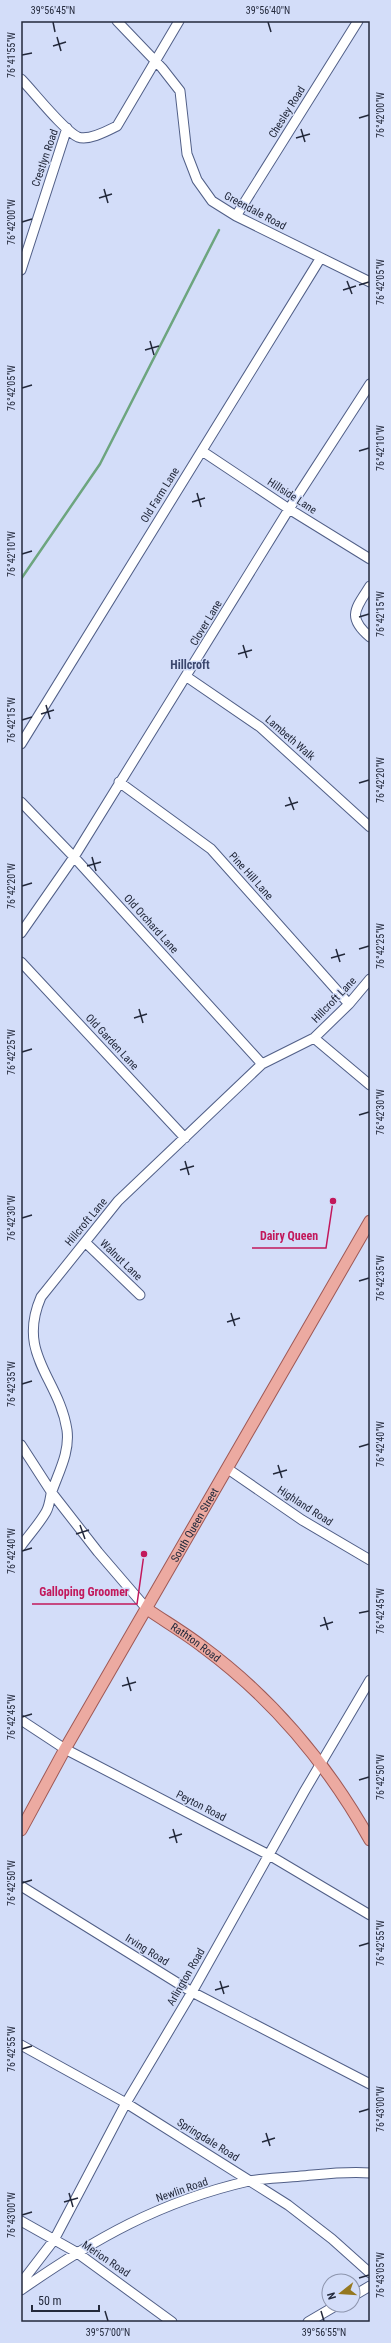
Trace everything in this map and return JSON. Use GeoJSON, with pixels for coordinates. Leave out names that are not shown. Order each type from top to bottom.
{"type":"FeatureCollection","features":[{"type":"Feature","properties":{"kind":"main road","name":"South Queen Street"},"geometry":{"type":"LineString","coordinates":[[21,1830],[65,1749],[370,1221]]}},
{"type":"Feature","properties":{"kind":"main road","name":"Rathton Road"},"geometry":{"type":"LineString","coordinates":[[147,1609],[203,1646],[238,1675],[288,1723],[322,1764],[351,1805],[370,1840]]}},
{"type":"Feature","properties":{"kind":"street","name":"Greendale Road"},"geometry":{"type":"LineString","coordinates":[[117,21],[156,62],[180,91],[186,154],[197,180],[212,202],[320,259],[370,282]]}},
{"type":"Feature","properties":{"kind":"street","name":"Crestlyn Road"},"geometry":{"type":"LineString","coordinates":[[21,270],[67,128],[78,137],[89,137],[116,126],[156,62],[179,21]]}},
{"type":"Feature","properties":{"kind":"street","name":"Chesley Road"},"geometry":{"type":"LineString","coordinates":[[236,216],[358,21]]}},
{"type":"Feature","properties":{"kind":"street"},"geometry":{"type":"LineString","coordinates":[[21,79],[67,128]]}},
{"type":"Feature","properties":{"kind":"street","name":"Old Farm Lane"},"geometry":{"type":"LineString","coordinates":[[21,744],[320,259]]}},
{"type":"Feature","properties":{"kind":"street","name":"Clover Lane"},"geometry":{"type":"LineString","coordinates":[[21,933],[74,857],[119,782],[187,677],[289,509],[370,384]]}},
{"type":"Feature","properties":{"kind":"street","name":"Hillside Lane"},"geometry":{"type":"LineString","coordinates":[[202,451],[289,509],[370,559]]}},
{"type":"Feature","properties":{"kind":"street"},"geometry":{"type":"LineString","coordinates":[[370,586],[356,608],[355,621],[359,627],[370,636]]}},
{"type":"Feature","properties":{"kind":"street","name":"Lambeth Walk"},"geometry":{"type":"LineString","coordinates":[[187,677],[260,727],[370,827]]}},
{"type":"Feature","properties":{"kind":"street","name":"Pine Hill Lane"},"geometry":{"type":"LineString","coordinates":[[119,782],[211,849],[349,1004]]}},
{"type":"Feature","properties":{"kind":"street","name":"Old Orchard Lane"},"geometry":{"type":"LineString","coordinates":[[21,802],[74,857],[262,1064]]}},
{"type":"Feature","properties":{"kind":"street","name":"Old Garden Lane"},"geometry":{"type":"LineString","coordinates":[[21,962],[185,1138]]}},
{"type":"Feature","properties":{"kind":"street","name":"Hillcroft Lane"},"geometry":{"type":"LineString","coordinates":[[21,1546],[47,1510],[66,1456],[67,1430],[58,1403],[37,1357],[32,1334],[34,1314],[41,1297],[118,1201],[262,1064],[314,1038],[349,1004],[370,979]]}},
{"type":"Feature","properties":{"kind":"street","name":"Hillcroft Lane"},"geometry":{"type":"LineString","coordinates":[[314,1038],[370,1085]]}},
{"type":"Feature","properties":{"kind":"street","name":"Walnut Lane"},"geometry":{"type":"LineString","coordinates":[[85,1242],[140,1295]]}},
{"type":"Feature","properties":{"kind":"street","name":"Rathton Road"},"geometry":{"type":"LineString","coordinates":[[21,1445],[52,1494],[98,1552],[147,1609]]}},
{"type":"Feature","properties":{"kind":"street","name":"Highland Road"},"geometry":{"type":"LineString","coordinates":[[228,1468],[302,1520],[370,1560]]}},
{"type":"Feature","properties":{"kind":"street","name":"Arlington Road"},"geometry":{"type":"LineString","coordinates":[[21,2284],[54,2240],[126,2103],[192,1992],[370,1680]]}},
{"type":"Feature","properties":{"kind":"street","name":"Peyton Road"},"geometry":{"type":"LineString","coordinates":[[21,1720],[65,1749],[269,1855],[370,1915]]}},
{"type":"Feature","properties":{"kind":"street","name":"Irving Road"},"geometry":{"type":"LineString","coordinates":[[21,1886],[192,1992],[370,2084]]}},
{"type":"Feature","properties":{"kind":"street","name":"Springdale Road"},"geometry":{"type":"LineString","coordinates":[[21,2045],[126,2103],[299,2213],[332,2239],[370,2273]]}},
{"type":"Feature","properties":{"kind":"street","name":"Newlin Road"},"geometry":{"type":"LineString","coordinates":[[21,2290],[76,2252],[147,2214],[194,2197],[250,2181],[351,2172],[370,2173]]}},
{"type":"Feature","properties":{"kind":"street","name":"Merion Road"},"geometry":{"type":"LineString","coordinates":[[21,2222],[76,2252],[168,2321]]}},
{"type":"Feature","properties":{"kind":"street"},"geometry":{"type":"LineString","coordinates":[[361,2291],[370,2286]]}},
{"type":"Feature","properties":{"kind":"street"},"geometry":{"type":"LineString","coordinates":[[308,2322],[323,2313]]}},
{"type":"Feature","properties":{"kind":"waterway"},"geometry":{"type":"LineString","coordinates":[[21,579],[100,464],[219,230]]}},
{"type":"Feature","properties":{"kind":"place","name":"Dairy Queen"},"geometry":{"type":"Point","coordinates":[333,1201]}},
{"type":"Feature","properties":{"kind":"place","name":"Galloping Groomer"},"geometry":{"type":"Point","coordinates":[144,1554]}},
{"type":"Feature","properties":{"kind":"district","name":"Hillcroft"},"geometry":{"type":"Point","coordinates":[190,665]}}]}
